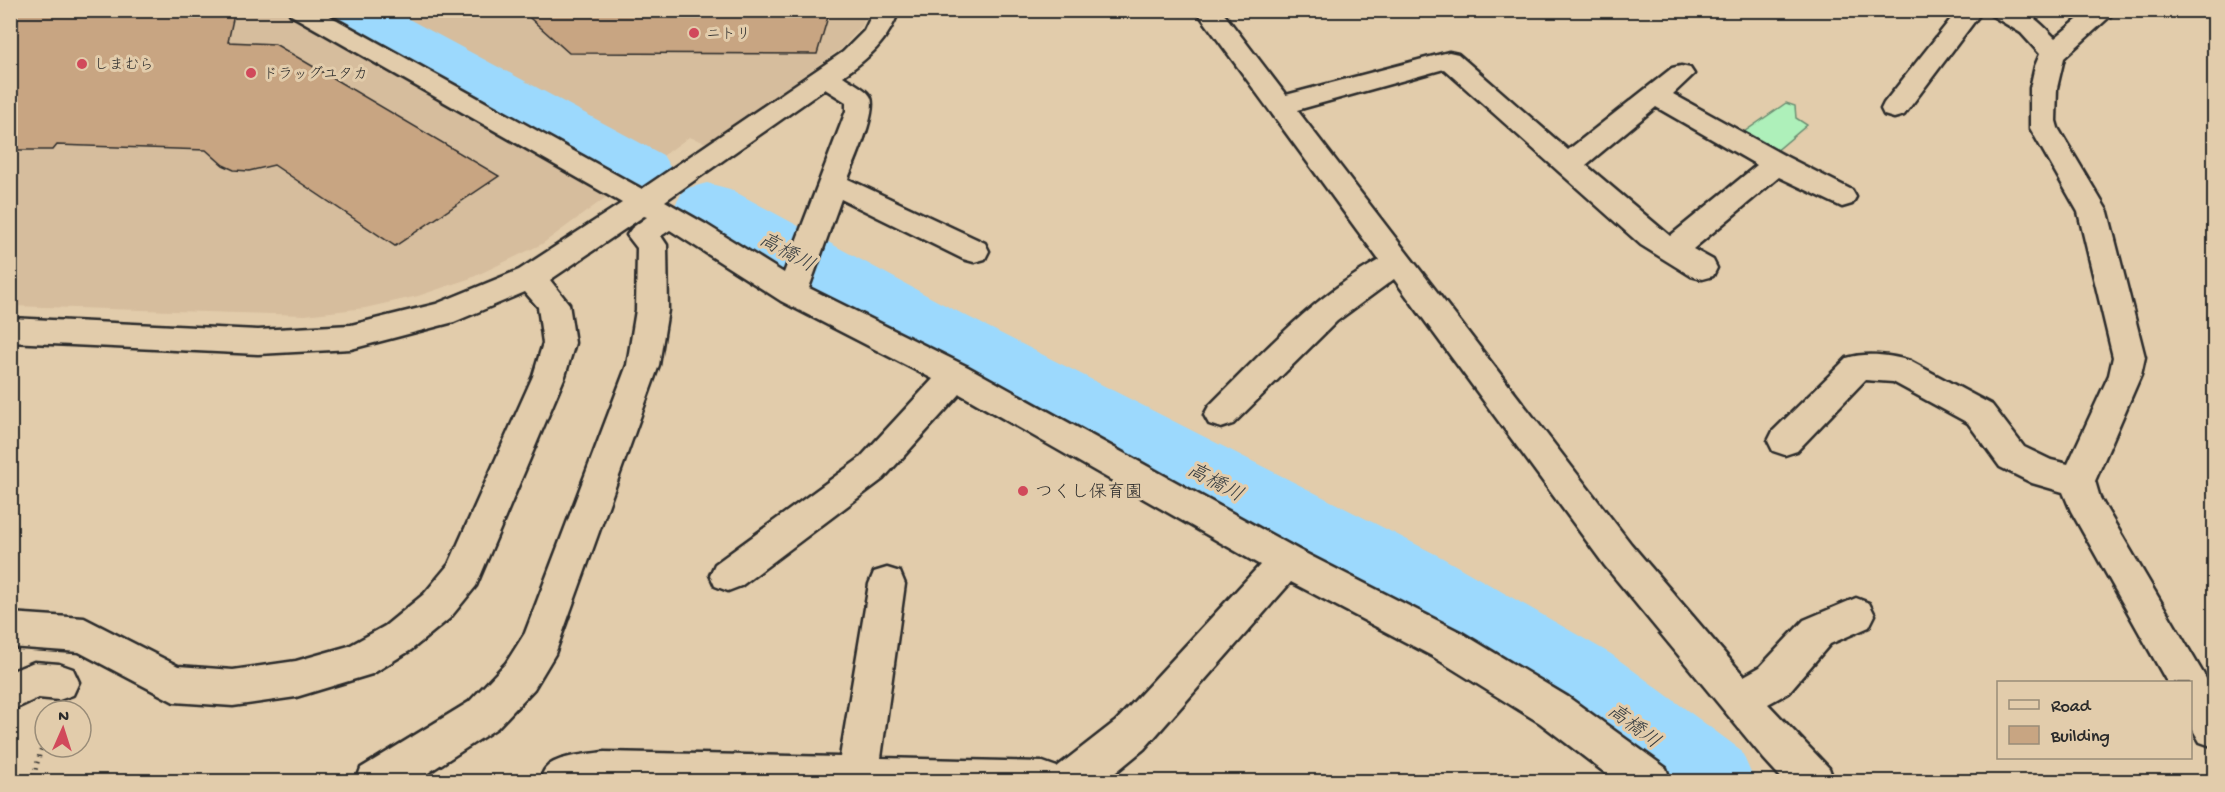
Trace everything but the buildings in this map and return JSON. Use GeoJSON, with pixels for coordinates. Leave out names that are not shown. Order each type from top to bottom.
{"type":"FeatureCollection","features":[{"type":"Feature","properties":{"kind":"street"},"geometry":{"type":"LineString","coordinates":[[300,10],[1286,561],[1456,650],[1554,710],[1651,782]]}},
{"type":"Feature","properties":{"kind":"street"},"geometry":{"type":"LineString","coordinates":[[10,330],[258,342],[351,337],[443,314],[530,278],[656,209],[869,44],[880,29],[887,10]]}},
{"type":"Feature","properties":{"kind":"street"},"geometry":{"type":"LineString","coordinates":[[1208,10],[1618,555],[1778,745],[1814,782]]}},
{"type":"Feature","properties":{"kind":"street"},"geometry":{"type":"LineString","coordinates":[[1894,109],[1971,10]]}},
{"type":"Feature","properties":{"kind":"street"},"geometry":{"type":"LineString","coordinates":[[2000,10],[2020,18],[2037,32],[2053,53]]}},
{"type":"Feature","properties":{"kind":"street"},"geometry":{"type":"LineString","coordinates":[[2106,10],[2053,53],[2043,88],[2041,114],[2044,128],[2093,212],[2129,357],[2125,375],[2078,481],[2083,501],[2187,681]]}},
{"type":"Feature","properties":{"kind":"street"},"geometry":{"type":"LineString","coordinates":[[1279,106],[1449,60],[1651,238],[1702,268]]}},
{"type":"Feature","properties":{"kind":"street"},"geometry":{"type":"LineString","coordinates":[[1567,165],[1681,74]]}},
{"type":"Feature","properties":{"kind":"street"},"geometry":{"type":"LineString","coordinates":[[795,285],[859,111],[860,99],[826,77]]}},
{"type":"Feature","properties":{"kind":"street"},"geometry":{"type":"LineString","coordinates":[[1655,95],[1777,164],[1842,197]]}},
{"type":"Feature","properties":{"kind":"street"},"geometry":{"type":"LineString","coordinates":[[1672,250],[1777,164]]}},
{"type":"Feature","properties":{"kind":"street"},"geometry":{"type":"LineString","coordinates":[[833,183],[974,250]]}},
{"type":"Feature","properties":{"kind":"street"},"geometry":{"type":"LineString","coordinates":[[376,782],[483,715],[520,676],[541,642],[643,364],[652,310],[652,245],[642,235],[656,209]]}},
{"type":"Feature","properties":{"kind":"street"},"geometry":{"type":"LineString","coordinates":[[1221,415],[1336,303],[1374,275],[1398,263]]}},
{"type":"Feature","properties":{"kind":"street"},"geometry":{"type":"LineString","coordinates":[[10,630],[84,635],[174,684],[233,688],[296,679],[358,661],[398,638],[437,606],[463,575],[549,376],[559,343],[553,304],[530,278]]}},
{"type":"Feature","properties":{"kind":"street"},"geometry":{"type":"LineString","coordinates":[[1785,441],[1858,367],[1899,370],[1980,414],[2012,457],[2044,473],[2078,481]]}},
{"type":"Feature","properties":{"kind":"street"},"geometry":{"type":"LineString","coordinates":[[728,575],[871,469],[956,376]]}},
{"type":"Feature","properties":{"kind":"street"},"geometry":{"type":"LineString","coordinates":[[1071,782],[1130,735],[1286,561]]}},
{"type":"Feature","properties":{"kind":"street"},"geometry":{"type":"LineString","coordinates":[[858,779],[887,584]]}},
{"type":"Feature","properties":{"kind":"street"},"geometry":{"type":"LineString","coordinates":[[1739,699],[1774,680],[1817,632],[1856,615]]}},
{"type":"Feature","properties":{"kind":"street"},"geometry":{"type":"LineString","coordinates":[[10,693],[34,680],[59,682]]}},
{"type":"Feature","properties":{"kind":"street"},"geometry":{"type":"LineString","coordinates":[[2192,690],[2214,728]]}},
{"type":"Feature","properties":{"kind":"street"},"geometry":{"type":"LineString","coordinates":[[560,782],[567,778],[604,771],[1043,782]]}},
{"type":"Feature","properties":{"kind":"path"},"geometry":{"type":"LineString","coordinates":[[32,782],[38,759]]}},
{"type":"Feature","properties":{"kind":"shaded area"},"geometry":{"type":"Polygon","coordinates":[[[11,11],[868,11],[862,26],[841,49],[707,143],[689,137],[542,244],[471,278],[418,296],[365,308],[305,315],[11,306],[11,11]]]}},
{"type":"Feature","properties":{"kind":"green space"},"geometry":{"type":"Polygon","coordinates":[[[1786,103],[1795,106],[1796,118],[1807,125],[1775,152],[1741,134],[1786,103]]]}},
{"type":"Feature","properties":{"kind":"waterway","name":"高橋川"},"geometry":{"type":"LineString","coordinates":[[350,10],[641,170]]}},
{"type":"Feature","properties":{"kind":"waterway","name":"高橋川"},"geometry":{"type":"LineString","coordinates":[[707,205],[916,322],[1412,583],[1580,683],[1709,782]]}},
{"type":"Feature","properties":{"kind":"place","name":"ニトリ"},"geometry":{"type":"Point","coordinates":[694,33]}},
{"type":"Feature","properties":{"kind":"place","name":"しまむら"},"geometry":{"type":"Point","coordinates":[82,64]}},
{"type":"Feature","properties":{"kind":"place","name":"ドラッグユタカ"},"geometry":{"type":"Point","coordinates":[251,73]}},
{"type":"Feature","properties":{"kind":"place","name":"つくし保育園"},"geometry":{"type":"Point","coordinates":[1023,491]}}]}
